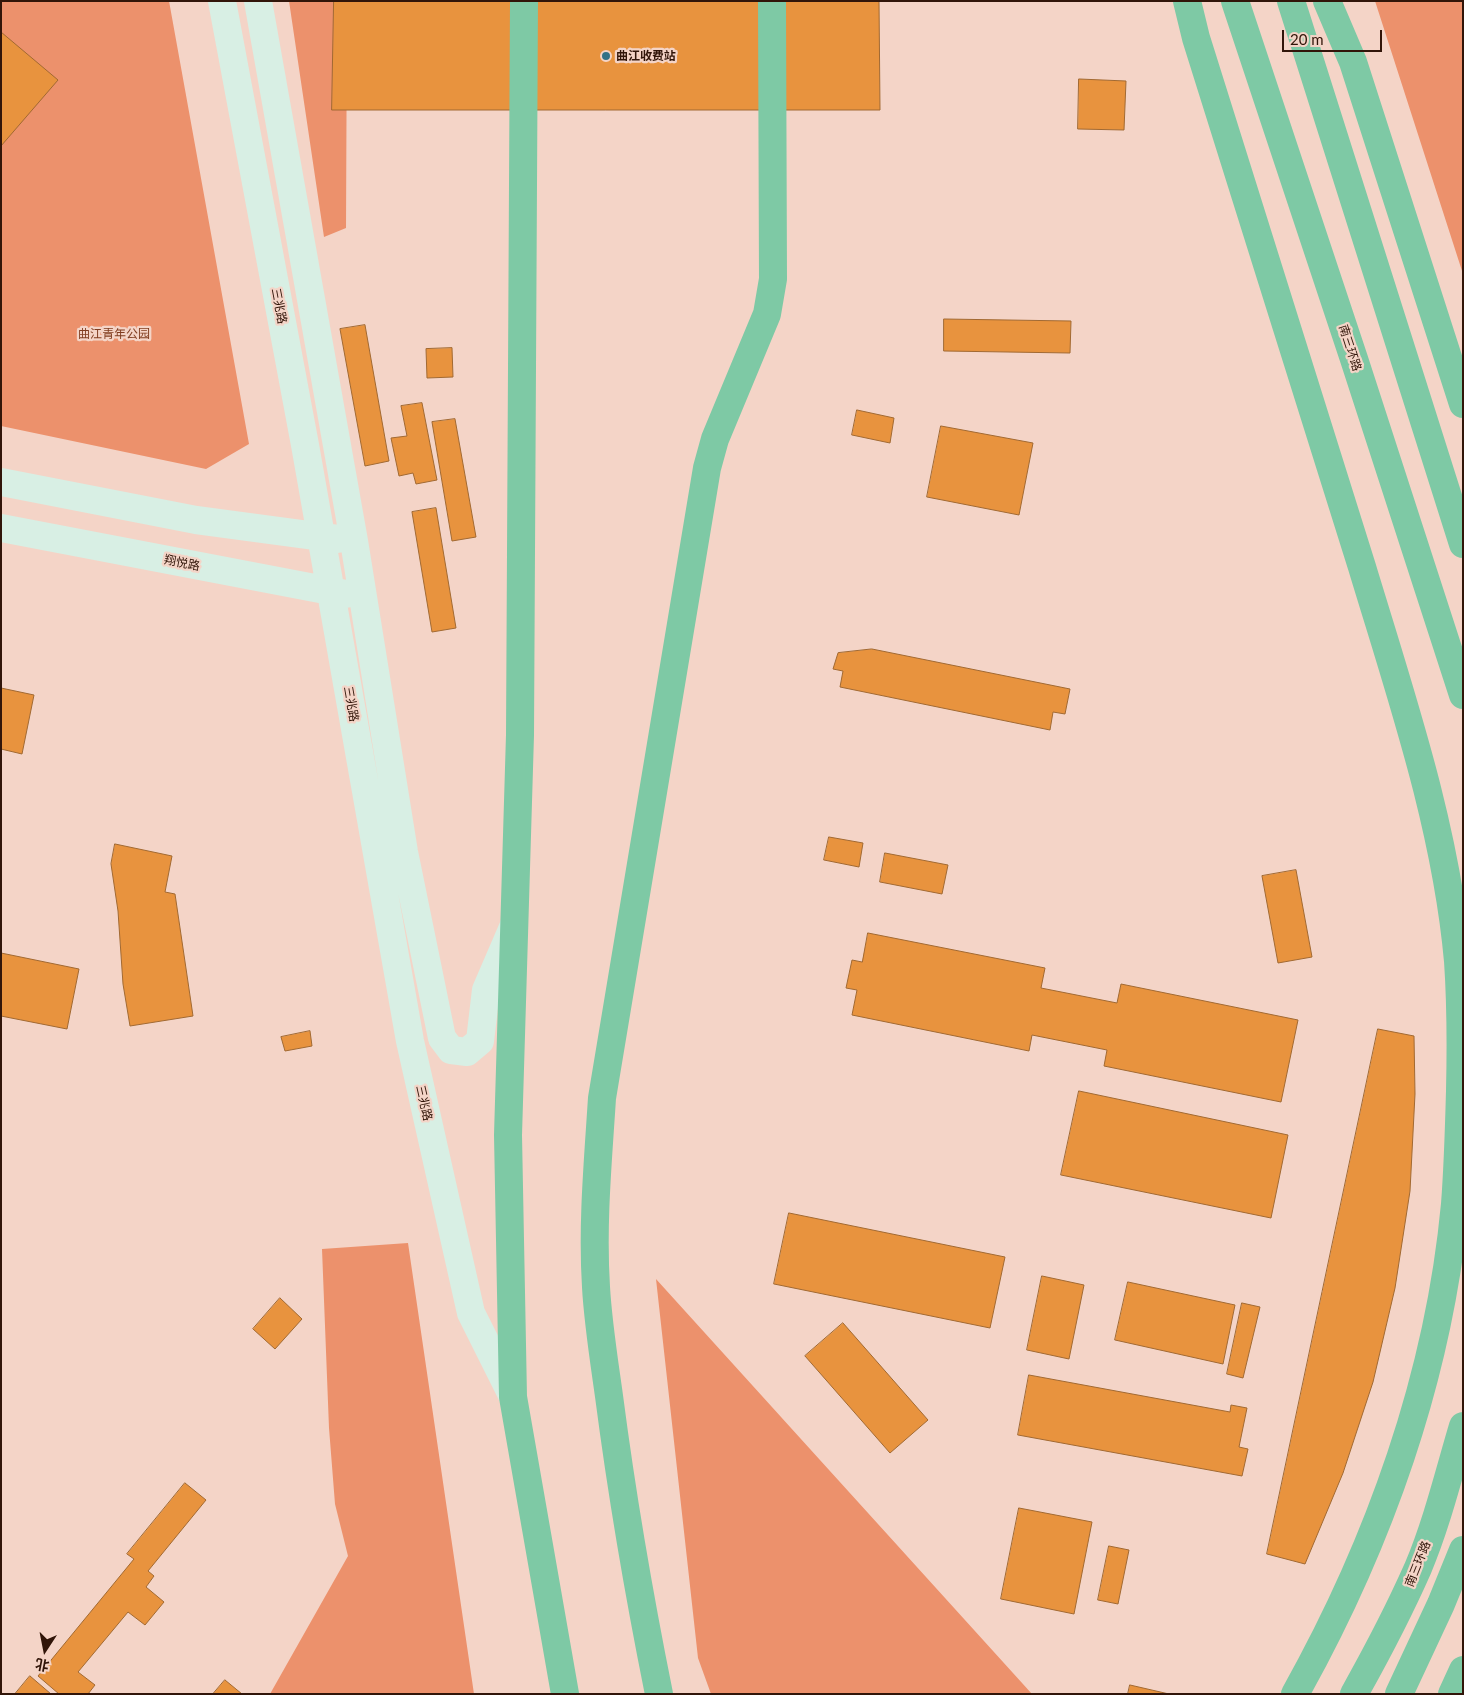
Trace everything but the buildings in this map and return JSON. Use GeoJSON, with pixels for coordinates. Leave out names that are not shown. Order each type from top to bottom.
{"type":"FeatureCollection","features":[{"type":"Feature","properties":{"kind":"highway"},"geometry":{"type":"LineString","coordinates":[[524,1],[520,735],[508,1135],[513,1397],[565,1694]]}},
{"type":"Feature","properties":{"kind":"highway"},"geometry":{"type":"LineString","coordinates":[[659,1694],[631,1547],[613,1429],[596,1287],[595,1226],[598,1153],[602,1098],[707,468],[715,439],[767,314],[771,288],[772,1]]}},
{"type":"Feature","properties":{"kind":"highway"},"geometry":{"type":"LineString","coordinates":[[1187,1],[1196,38],[1300,364],[1421,765],[1450,901],[1458,960],[1461,1029],[1455,1204],[1443,1286],[1425,1374],[1402,1452],[1373,1533],[1332,1624],[1295,1694]]}},
{"type":"Feature","properties":{"kind":"highway","name":"南三环路"},"geometry":{"type":"LineString","coordinates":[[1235,1],[1463,695]]}},
{"type":"Feature","properties":{"kind":"highway"},"geometry":{"type":"LineString","coordinates":[[1291,1],[1318,94],[1463,544]]}},
{"type":"Feature","properties":{"kind":"highway"},"geometry":{"type":"LineString","coordinates":[[1327,1],[1353,62],[1463,404]]}},
{"type":"Feature","properties":{"kind":"highway","name":"南三环路"},"geometry":{"type":"LineString","coordinates":[[1354,1694],[1385,1638],[1418,1566],[1442,1497],[1463,1426]]}},
{"type":"Feature","properties":{"kind":"highway"},"geometry":{"type":"LineString","coordinates":[[1399,1694],[1441,1604],[1463,1550]]}},
{"type":"Feature","properties":{"kind":"highway"},"geometry":{"type":"LineString","coordinates":[[1452,1694],[1463,1670]]}},
{"type":"Feature","properties":{"kind":"street","name":"三兆路"},"geometry":{"type":"LineString","coordinates":[[222,1],[331,591],[410,1041],[448,1202],[471,1313],[513,1397]]}},
{"type":"Feature","properties":{"kind":"street"},"geometry":{"type":"LineString","coordinates":[[258,1],[354,541],[404,852],[442,1038],[451,1050],[467,1052],[480,1041],[486,990],[514,924]]}},
{"type":"Feature","properties":{"kind":"street"},"geometry":{"type":"LineString","coordinates":[[1,482],[196,520],[354,541]]}},
{"type":"Feature","properties":{"kind":"street","name":"翔悦路"},"geometry":{"type":"LineString","coordinates":[[1,528],[363,598]]}},
{"type":"Feature","properties":{"kind":"green space","name":"曲江青年公园"},"geometry":{"type":"Polygon","coordinates":[[[1,1],[169,1],[249,444],[206,469],[1,426],[1,1]]]}},
{"type":"Feature","properties":{"kind":"green space"},"geometry":{"type":"Polygon","coordinates":[[[289,1],[347,1],[346,228],[324,237],[289,1]]]}},
{"type":"Feature","properties":{"kind":"green space"},"geometry":{"type":"Polygon","coordinates":[[[1375,1],[1463,1],[1463,274],[1375,1]]]}},
{"type":"Feature","properties":{"kind":"green space"},"geometry":{"type":"Polygon","coordinates":[[[408,1243],[474,1694],[270,1694],[348,1556],[335,1504],[329,1428],[322,1249],[408,1243]]]}},
{"type":"Feature","properties":{"kind":"green space"},"geometry":{"type":"Polygon","coordinates":[[[656,1279],[1032,1694],[711,1694],[698,1658],[656,1279]]]}},
{"type":"Feature","properties":{"kind":"place","name":"曲江收费站"},"geometry":{"type":"Point","coordinates":[606,56]}}]}
